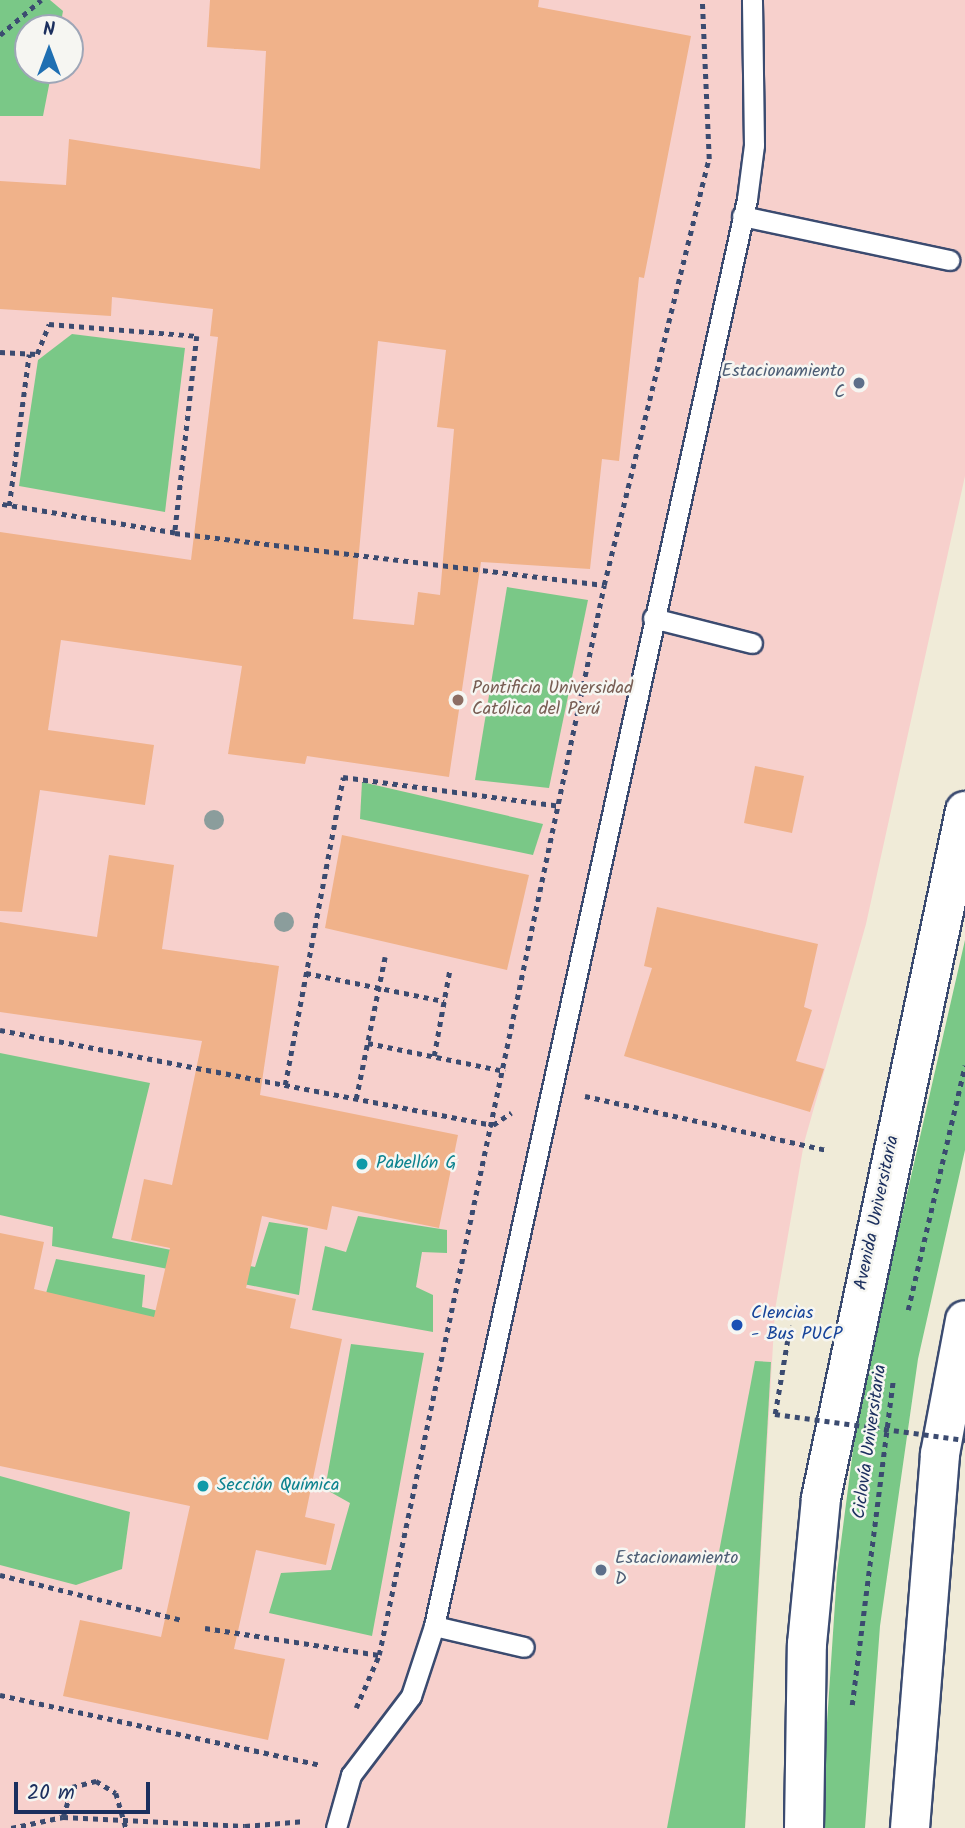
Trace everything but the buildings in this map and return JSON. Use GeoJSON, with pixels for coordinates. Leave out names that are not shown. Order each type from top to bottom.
{"type":"FeatureCollection","features":[{"type":"Feature","properties":{"kind":"main road","name":"Avenida Universitaria"},"geometry":{"type":"LineString","coordinates":[[804,1828],[807,1644],[821,1499],[965,811]]}},
{"type":"Feature","properties":{"kind":"main road"},"geometry":{"type":"LineString","coordinates":[[910,1828],[940,1454],[965,1320]]}},
{"type":"Feature","properties":{"kind":"lane"},"geometry":{"type":"LineString","coordinates":[[336,1828],[351,1775],[411,1696],[434,1626],[742,216],[754,145],[752,0]]}},
{"type":"Feature","properties":{"kind":"lane"},"geometry":{"type":"LineString","coordinates":[[742,216],[949,260]]}},
{"type":"Feature","properties":{"kind":"lane"},"geometry":{"type":"LineString","coordinates":[[653,618],[752,643]]}},
{"type":"Feature","properties":{"kind":"lane"},"geometry":{"type":"LineString","coordinates":[[434,1626],[524,1647]]}},
{"type":"Feature","properties":{"kind":"path"},"geometry":{"type":"LineString","coordinates":[[0,35],[41,0]]}},
{"type":"Feature","properties":{"kind":"path"},"geometry":{"type":"LineString","coordinates":[[352,1718],[379,1655],[505,1070],[604,585],[709,159],[702,0]]}},
{"type":"Feature","properties":{"kind":"path"},"geometry":{"type":"LineString","coordinates":[[0,352],[37,354],[49,324],[197,336],[175,533]]}},
{"type":"Feature","properties":{"kind":"path"},"geometry":{"type":"LineString","coordinates":[[9,506],[29,354]]}},
{"type":"Feature","properties":{"kind":"path"},"geometry":{"type":"LineString","coordinates":[[0,504],[175,533],[604,585]]}},
{"type":"Feature","properties":{"kind":"path"},"geometry":{"type":"LineString","coordinates":[[285,1085],[343,777],[559,807]]}},
{"type":"Feature","properties":{"kind":"path"},"geometry":{"type":"LineString","coordinates":[[356,1099],[385,957]]}},
{"type":"Feature","properties":{"kind":"path"},"geometry":{"type":"LineString","coordinates":[[434,1056],[450,968]]}},
{"type":"Feature","properties":{"kind":"path"},"geometry":{"type":"LineString","coordinates":[[306,973],[444,1000]]}},
{"type":"Feature","properties":{"kind":"path"},"geometry":{"type":"LineString","coordinates":[[0,1031],[493,1125],[550,1088],[826,1150]]}},
{"type":"Feature","properties":{"kind":"path"},"geometry":{"type":"LineString","coordinates":[[368,1043],[505,1070]]}},
{"type":"Feature","properties":{"kind":"path"},"geometry":{"type":"LineString","coordinates":[[907,1314],[965,1066]]}},
{"type":"Feature","properties":{"kind":"path"},"geometry":{"type":"LineString","coordinates":[[789,1325],[775,1414],[965,1440]]}},
{"type":"Feature","properties":{"kind":"path","name":"Ciclovía Universitaria"},"geometry":{"type":"LineString","coordinates":[[851,1717],[895,1366]]}},
{"type":"Feature","properties":{"kind":"path"},"geometry":{"type":"LineString","coordinates":[[0,1576],[182,1620]]}},
{"type":"Feature","properties":{"kind":"path"},"geometry":{"type":"LineString","coordinates":[[205,1628],[379,1655]]}},
{"type":"Feature","properties":{"kind":"path"},"geometry":{"type":"LineString","coordinates":[[0,1695],[331,1768]]}},
{"type":"Feature","properties":{"kind":"path"},"geometry":{"type":"LineString","coordinates":[[62,1817],[72,1787],[96,1781],[108,1783],[126,1828]]}},
{"type":"Feature","properties":{"kind":"path"},"geometry":{"type":"LineString","coordinates":[[10,1828],[62,1817],[122,1817],[194,1825],[316,1820]]}},
{"type":"Feature","properties":{"kind":"shaded area","name":"Pontificia Universidad Católica del Perú"},"geometry":{"type":"Polygon","coordinates":[[[0,0],[965,0],[965,476],[866,924],[804,1143],[775,1310],[745,1828],[0,1828],[0,0]]]}},
{"type":"Feature","properties":{"kind":"green space"},"geometry":{"type":"Polygon","coordinates":[[[0,0],[50,0],[63,11],[62,14],[14,14],[14,84],[49,84],[43,116],[0,116],[0,0]]]}},
{"type":"Feature","properties":{"kind":"green space"},"geometry":{"type":"Polygon","coordinates":[[[72,334],[185,348],[165,512],[19,486],[38,360],[72,334]]]}},
{"type":"Feature","properties":{"kind":"green space"},"geometry":{"type":"Polygon","coordinates":[[[507,587],[588,600],[549,788],[475,780],[507,587]]]}},
{"type":"Feature","properties":{"kind":"green space"},"geometry":{"type":"Polygon","coordinates":[[[362,782],[543,824],[533,855],[360,819],[362,782]]]}},
{"type":"Feature","properties":{"kind":"green space"},"geometry":{"type":"Polygon","coordinates":[[[965,940],[965,1150],[918,1359],[880,1626],[865,1828],[820,1828],[837,1573],[859,1404],[965,940]]]}},
{"type":"Feature","properties":{"kind":"green space"},"geometry":{"type":"Polygon","coordinates":[[[0,1053],[150,1083],[112,1238],[255,1267],[269,1222],[308,1228],[299,1295],[52,1246],[53,1227],[0,1215],[0,1053]]]}},
{"type":"Feature","properties":{"kind":"green space"},"geometry":{"type":"Polygon","coordinates":[[[358,1216],[447,1230],[447,1253],[422,1252],[416,1287],[433,1295],[433,1332],[312,1310],[325,1246],[346,1252],[358,1216]]]}},
{"type":"Feature","properties":{"kind":"green space"},"geometry":{"type":"Polygon","coordinates":[[[56,1259],[145,1275],[142,1307],[257,1335],[20,1382],[56,1259]]]}},
{"type":"Feature","properties":{"kind":"green space"},"geometry":{"type":"Polygon","coordinates":[[[351,1344],[424,1353],[372,1636],[269,1613],[281,1573],[331,1570],[350,1503],[325,1489],[351,1344]]]}},
{"type":"Feature","properties":{"kind":"green space"},"geometry":{"type":"Polygon","coordinates":[[[755,1361],[771,1362],[745,1828],[667,1828],[755,1361]]]}},
{"type":"Feature","properties":{"kind":"green space"},"geometry":{"type":"Polygon","coordinates":[[[0,1476],[130,1512],[122,1569],[76,1585],[0,1565],[0,1476]]]}},
{"type":"Feature","properties":{"kind":"place","name":"Estacionamiento C"},"geometry":{"type":"Point","coordinates":[859,383]}},
{"type":"Feature","properties":{"kind":"place","name":"Pontificia Universidad Católica del Perú"},"geometry":{"type":"Point","coordinates":[458,700]}},
{"type":"Feature","properties":{"kind":"place","name":"Pabellón G"},"geometry":{"type":"Point","coordinates":[362,1164]}},
{"type":"Feature","properties":{"kind":"place","name":"CIencias - Bus PUCP"},"geometry":{"type":"Point","coordinates":[737,1325]}},
{"type":"Feature","properties":{"kind":"place","name":"Sección Química"},"geometry":{"type":"Point","coordinates":[203,1486]}},
{"type":"Feature","properties":{"kind":"place","name":"Estacionamiento D"},"geometry":{"type":"Point","coordinates":[601,1570]}}]}
